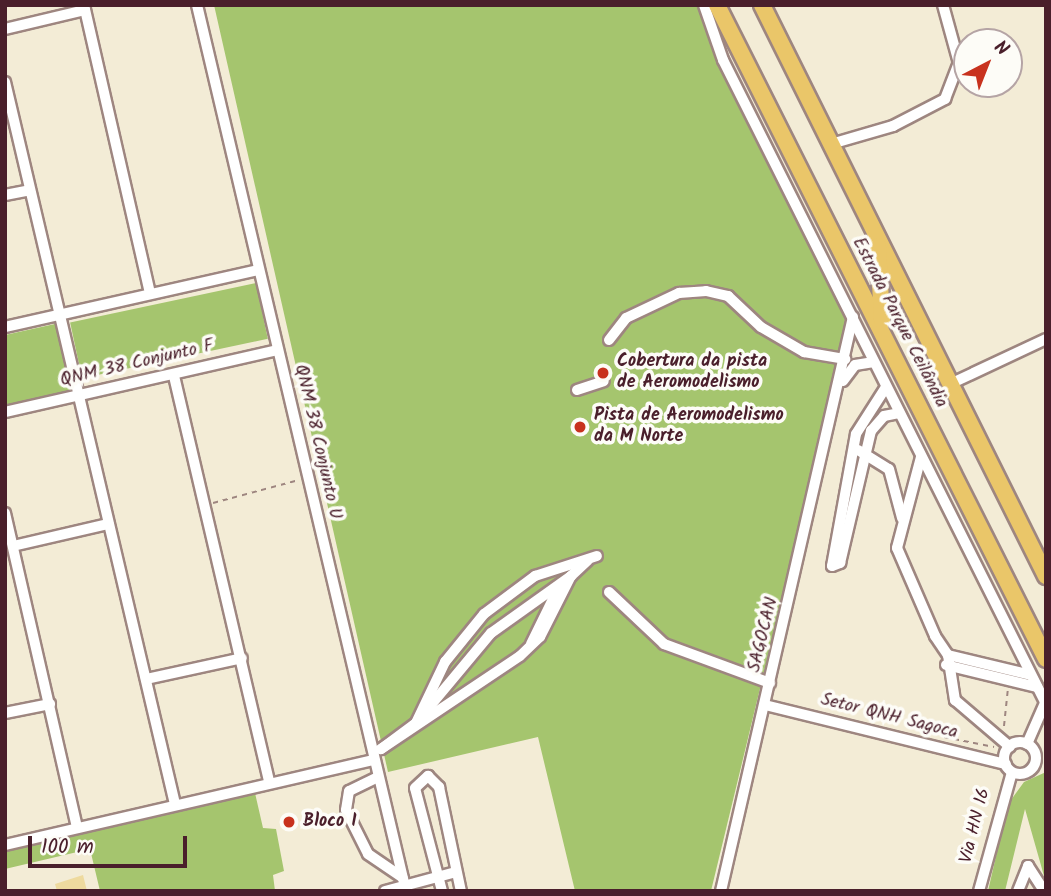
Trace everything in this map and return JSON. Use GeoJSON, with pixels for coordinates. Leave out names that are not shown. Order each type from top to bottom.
{"type":"FeatureCollection","features":[{"type":"Feature","properties":{"kind":"highway","name":"Estrada Parque Ceilândia"},"geometry":{"type":"LineString","coordinates":[[717,5],[1046,659]]}},
{"type":"Feature","properties":{"kind":"highway","name":"Estrada Parque Ceilândia"},"geometry":{"type":"LineString","coordinates":[[762,5],[1046,576]]}},
{"type":"Feature","properties":{"kind":"highway"},"geometry":{"type":"LineString","coordinates":[[877,237],[878,286],[889,345]]}},
{"type":"Feature","properties":{"kind":"highway"},"geometry":{"type":"LineString","coordinates":[[844,256],[918,318]]}},
{"type":"Feature","properties":{"kind":"street","name":"QNM 38 Conjunto U"},"geometry":{"type":"LineString","coordinates":[[197,5],[404,885]]}},
{"type":"Feature","properties":{"kind":"street"},"geometry":{"type":"LineString","coordinates":[[704,5],[723,60],[1045,704],[1027,744]]}},
{"type":"Feature","properties":{"kind":"street"},"geometry":{"type":"LineString","coordinates":[[831,144],[893,126],[944,99],[959,64],[943,5]]}},
{"type":"Feature","properties":{"kind":"street"},"geometry":{"type":"LineString","coordinates":[[5,29],[84,8],[150,294]]}},
{"type":"Feature","properties":{"kind":"street"},"geometry":{"type":"LineString","coordinates":[[5,82],[175,804]]}},
{"type":"Feature","properties":{"kind":"street"},"geometry":{"type":"LineString","coordinates":[[5,195],[30,190]]}},
{"type":"Feature","properties":{"kind":"street"},"geometry":{"type":"LineString","coordinates":[[5,327],[258,270]]}},
{"type":"Feature","properties":{"kind":"street"},"geometry":{"type":"LineString","coordinates":[[609,340],[626,318],[679,293],[706,291],[728,296],[761,327],[804,352],[845,359]]}},
{"type":"Feature","properties":{"kind":"street","name":"SAGOCAN"},"geometry":{"type":"LineString","coordinates":[[721,891],[853,316]]}},
{"type":"Feature","properties":{"kind":"street"},"geometry":{"type":"LineString","coordinates":[[950,384],[1046,339]]}},
{"type":"Feature","properties":{"kind":"street","name":"QNM 38 Conjunto F"},"geometry":{"type":"LineString","coordinates":[[5,412],[174,376],[277,350]]}},
{"type":"Feature","properties":{"kind":"street"},"geometry":{"type":"LineString","coordinates":[[839,386],[855,365],[874,362]]}},
{"type":"Feature","properties":{"kind":"street"},"geometry":{"type":"LineString","coordinates":[[174,376],[270,782]]}},
{"type":"Feature","properties":{"kind":"street"},"geometry":{"type":"LineString","coordinates":[[578,390],[604,381]]}},
{"type":"Feature","properties":{"kind":"street"},"geometry":{"type":"LineString","coordinates":[[886,387],[860,422],[852,450],[832,560],[837,567],[864,451],[878,421],[899,413]]}},
{"type":"Feature","properties":{"kind":"street"},"geometry":{"type":"LineString","coordinates":[[852,450],[864,451],[889,469],[902,518]]}},
{"type":"Feature","properties":{"kind":"street"},"geometry":{"type":"LineString","coordinates":[[921,457],[902,518],[901,562],[947,660],[955,700],[1010,747],[1027,744]]}},
{"type":"Feature","properties":{"kind":"street"},"geometry":{"type":"LineString","coordinates":[[5,513],[77,828]]}},
{"type":"Feature","properties":{"kind":"street"},"geometry":{"type":"LineString","coordinates":[[13,545],[108,524]]}},
{"type":"Feature","properties":{"kind":"street"},"geometry":{"type":"LineString","coordinates":[[597,556],[560,587],[491,634],[416,723],[444,662],[484,614],[535,576],[597,556]]}},
{"type":"Feature","properties":{"kind":"street"},"geometry":{"type":"LineString","coordinates":[[416,723],[530,647],[571,576]]}},
{"type":"Feature","properties":{"kind":"street"},"geometry":{"type":"LineString","coordinates":[[530,647],[560,587]]}},
{"type":"Feature","properties":{"kind":"street"},"geometry":{"type":"LineString","coordinates":[[609,592],[664,644],[770,683]]}},
{"type":"Feature","properties":{"kind":"street"},"geometry":{"type":"LineString","coordinates":[[146,679],[242,658]]}},
{"type":"Feature","properties":{"kind":"street"},"geometry":{"type":"LineString","coordinates":[[947,660],[1031,675]]}},
{"type":"Feature","properties":{"kind":"street"},"geometry":{"type":"LineString","coordinates":[[947,660],[1037,687]]}},
{"type":"Feature","properties":{"kind":"street"},"geometry":{"type":"LineString","coordinates":[[5,713],[50,704]]}},
{"type":"Feature","properties":{"kind":"street","name":"Setor QNH Sagoca"},"geometry":{"type":"LineString","coordinates":[[765,705],[1009,768]]}},
{"type":"Feature","properties":{"kind":"street"},"geometry":{"type":"LineString","coordinates":[[1009,768],[1026,773],[1041,762],[1027,744]]}},
{"type":"Feature","properties":{"kind":"street","name":"Via HN 16"},"geometry":{"type":"LineString","coordinates":[[979,891],[1009,768],[1010,747]]}},
{"type":"Feature","properties":{"kind":"street"},"geometry":{"type":"LineString","coordinates":[[5,845],[374,760]]}},
{"type":"Feature","properties":{"kind":"street"},"geometry":{"type":"LineString","coordinates":[[442,891],[415,788],[428,776],[439,787],[461,891]]}},
{"type":"Feature","properties":{"kind":"street"},"geometry":{"type":"LineString","coordinates":[[378,777],[349,791],[345,810],[368,853],[404,885]]}},
{"type":"Feature","properties":{"kind":"street"},"geometry":{"type":"LineString","coordinates":[[1018,891],[1030,866],[1044,891]]}},
{"type":"Feature","properties":{"kind":"street"},"geometry":{"type":"LineString","coordinates":[[385,891],[456,872]]}},
{"type":"Feature","properties":{"kind":"path"},"geometry":{"type":"LineString","coordinates":[[205,505],[307,478]]}},
{"type":"Feature","properties":{"kind":"path"},"geometry":{"type":"LineString","coordinates":[[942,737],[997,748],[1008,680]]}},
{"type":"Feature","properties":{"kind":"green space"},"geometry":{"type":"Polygon","coordinates":[[[214,5],[700,5],[710,40],[848,325],[711,891],[575,891],[538,737],[388,772],[214,5]]]}},
{"type":"Feature","properties":{"kind":"green space"},"geometry":{"type":"Polygon","coordinates":[[[256,283],[268,339],[82,378],[70,323],[256,283]]]}},
{"type":"Feature","properties":{"kind":"green space"},"geometry":{"type":"Polygon","coordinates":[[[55,324],[72,392],[5,408],[5,335],[55,324]]]}},
{"type":"Feature","properties":{"kind":"green space"},"geometry":{"type":"Polygon","coordinates":[[[1046,772],[1046,883],[1025,809],[1005,891],[988,891],[1008,804],[1024,782],[1046,772]]]}},
{"type":"Feature","properties":{"kind":"green space"},"geometry":{"type":"Polygon","coordinates":[[[255,793],[263,828],[276,829],[284,871],[273,875],[275,891],[100,891],[90,849],[5,869],[5,852],[255,793]]]}},
{"type":"Feature","properties":{"kind":"sand"},"geometry":{"type":"Polygon","coordinates":[[[83,875],[87,891],[57,891],[55,884],[83,875]]]}},
{"type":"Feature","properties":{"kind":"place","name":"Cobertura da pista de Aeromodelismo"},"geometry":{"type":"Point","coordinates":[603,373]}},
{"type":"Feature","properties":{"kind":"place","name":"Pista de Aeromodelismo da M Norte"},"geometry":{"type":"Point","coordinates":[580,427]}},
{"type":"Feature","properties":{"kind":"place","name":"Bloco I"},"geometry":{"type":"Point","coordinates":[289,822]}}]}
